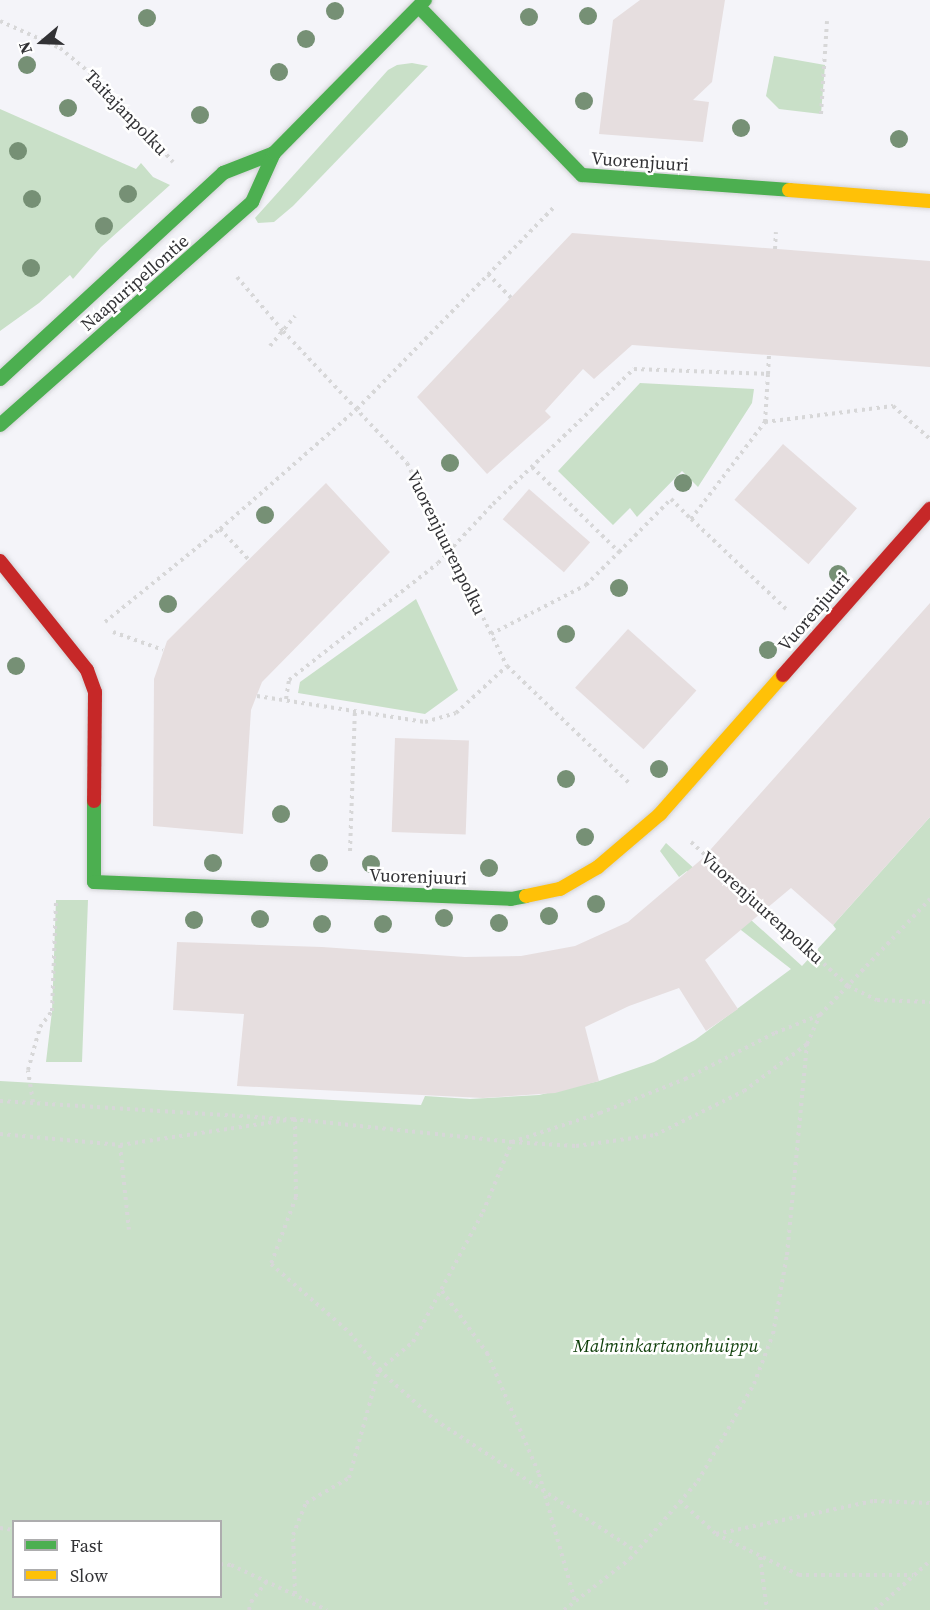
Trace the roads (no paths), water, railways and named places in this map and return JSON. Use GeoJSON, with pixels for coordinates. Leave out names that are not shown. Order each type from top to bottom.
{"type":"FeatureCollection","features":[{"type":"Feature","properties":{"kind":"street","name":"Naapuripellontie"},"geometry":{"type":"LineString","coordinates":[[0,425],[252,202],[274,153],[422,3]]}},
{"type":"Feature","properties":{"kind":"street","name":"Vuorenjuuri"},"geometry":{"type":"LineString","coordinates":[[422,3],[582,175],[930,201]]}},
{"type":"Feature","properties":{"kind":"street","name":"Naapuripellontie"},"geometry":{"type":"LineString","coordinates":[[0,379],[223,173],[274,153]]}},
{"type":"Feature","properties":{"kind":"street","name":"Vuorenjuuri"},"geometry":{"type":"LineString","coordinates":[[0,561],[72,649],[87,670],[95,692],[94,882],[511,899],[560,889],[598,867],[660,814],[930,509]]}},
{"type":"Feature","properties":{"kind":"park label","name":"Malminkartanonhuippu"},"geometry":{"type":"Point","coordinates":[666,1346]}}]}
